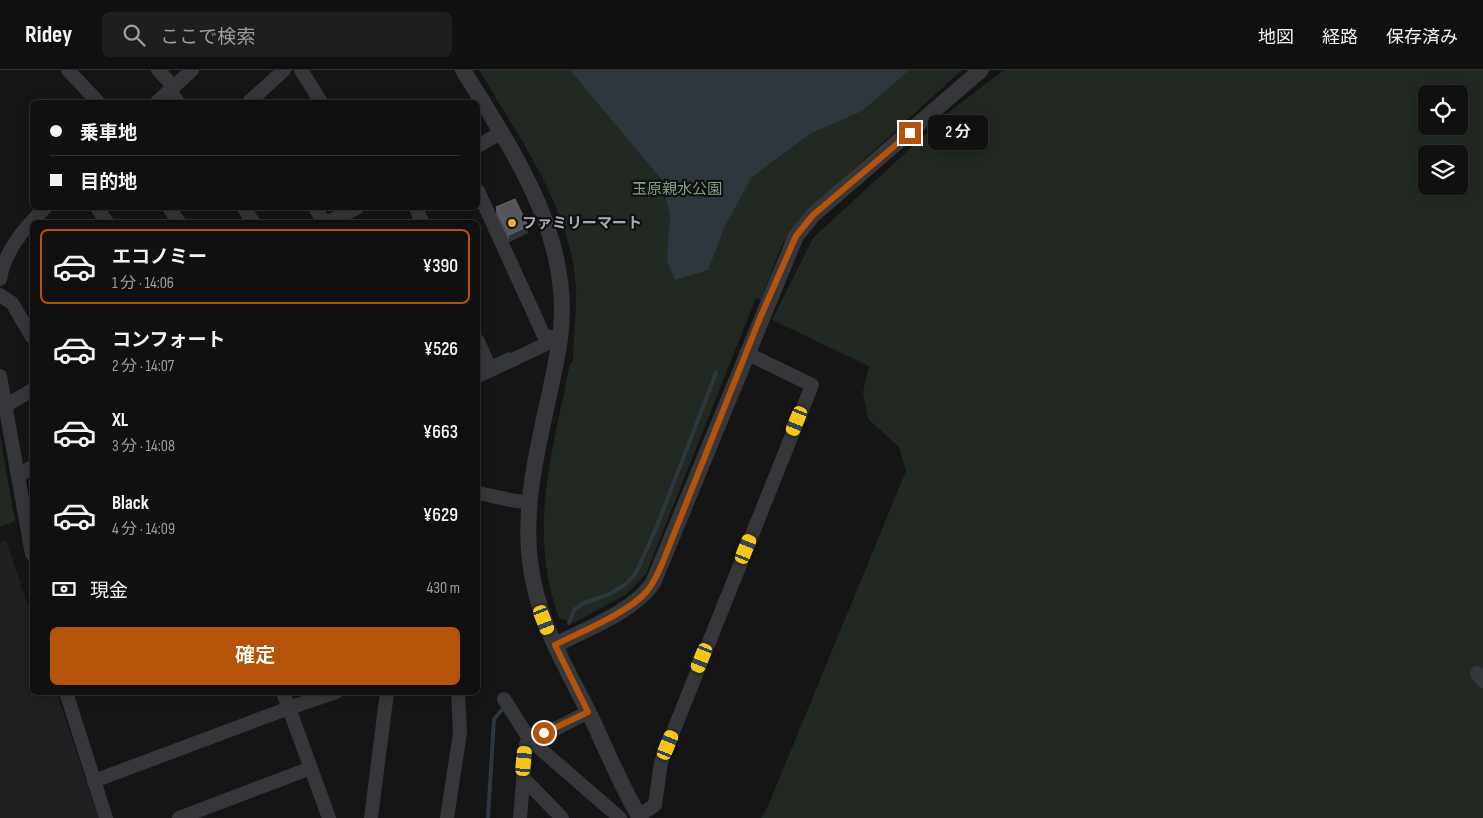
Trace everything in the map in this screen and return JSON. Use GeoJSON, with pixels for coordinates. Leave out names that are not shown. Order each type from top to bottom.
{"type":"FeatureCollection","features":[{"type":"Feature","properties":{"kind":"street"},"geometry":{"type":"LineString","coordinates":[[68,70],[96,100]]}},
{"type":"Feature","properties":{"kind":"street"},"geometry":{"type":"LineString","coordinates":[[158,70],[174,94]]}},
{"type":"Feature","properties":{"kind":"street"},"geometry":{"type":"LineString","coordinates":[[161,100],[174,94],[192,70]]}},
{"type":"Feature","properties":{"kind":"street"},"geometry":{"type":"LineString","coordinates":[[252,100],[284,70]]}},
{"type":"Feature","properties":{"kind":"street"},"geometry":{"type":"LineString","coordinates":[[301,70],[320,100]]}},
{"type":"Feature","properties":{"kind":"street"},"geometry":{"type":"LineString","coordinates":[[463,70],[530,185],[545,218],[559,278],[560,338],[529,502],[530,560],[534,584],[540,608],[555,645],[639,817],[655,805],[662,762],[812,385],[746,353]]}},
{"type":"Feature","properties":{"kind":"street"},"geometry":{"type":"LineString","coordinates":[[555,645],[631,605],[653,583],[789,249],[804,225],[982,70]]}},
{"type":"Feature","properties":{"kind":"street"},"geometry":{"type":"LineString","coordinates":[[480,145],[500,133]]}},
{"type":"Feature","properties":{"kind":"street"},"geometry":{"type":"LineString","coordinates":[[480,195],[544,336],[560,338]]}},
{"type":"Feature","properties":{"kind":"street"},"geometry":{"type":"LineString","coordinates":[[35,220],[43,210]]}},
{"type":"Feature","properties":{"kind":"street"},"geometry":{"type":"LineString","coordinates":[[334,220],[353,214]]}},
{"type":"Feature","properties":{"kind":"street"},"geometry":{"type":"LineString","coordinates":[[0,279],[2,268],[13,244],[30,225]]}},
{"type":"Feature","properties":{"kind":"street"},"geometry":{"type":"LineString","coordinates":[[0,296],[12,303],[30,334]]}},
{"type":"Feature","properties":{"kind":"street"},"geometry":{"type":"LineString","coordinates":[[480,374],[489,366],[560,338]]}},
{"type":"Feature","properties":{"kind":"street"},"geometry":{"type":"LineString","coordinates":[[480,346],[489,366]]}},
{"type":"Feature","properties":{"kind":"street"},"geometry":{"type":"LineString","coordinates":[[0,376],[30,543]]}},
{"type":"Feature","properties":{"kind":"street"},"geometry":{"type":"LineString","coordinates":[[6,406],[30,391]]}},
{"type":"Feature","properties":{"kind":"street"},"geometry":{"type":"LineString","coordinates":[[18,476],[30,469]]}},
{"type":"Feature","properties":{"kind":"street"},"geometry":{"type":"LineString","coordinates":[[480,493],[516,502],[529,502]]}},
{"type":"Feature","properties":{"kind":"street"},"geometry":{"type":"LineString","coordinates":[[67,695],[106,818]]}},
{"type":"Feature","properties":{"kind":"street"},"geometry":{"type":"LineString","coordinates":[[284,695],[329,818]]}},
{"type":"Feature","properties":{"kind":"street"},"geometry":{"type":"LineString","coordinates":[[94,781],[327,695]]}},
{"type":"Feature","properties":{"kind":"street"},"geometry":{"type":"LineString","coordinates":[[371,818],[386,695]]}},
{"type":"Feature","properties":{"kind":"street"},"geometry":{"type":"LineString","coordinates":[[447,818],[460,733],[458,695]]}},
{"type":"Feature","properties":{"kind":"street"},"geometry":{"type":"LineString","coordinates":[[504,699],[530,740],[620,818]]}},
{"type":"Feature","properties":{"kind":"street"},"geometry":{"type":"LineString","coordinates":[[520,818],[526,744],[530,740],[588,712]]}},
{"type":"Feature","properties":{"kind":"street"},"geometry":{"type":"LineString","coordinates":[[179,818],[311,768]]}},
{"type":"Feature","properties":{"kind":"street"},"geometry":{"type":"LineString","coordinates":[[523,778],[562,818]]}},
{"type":"Feature","properties":{"kind":"shaded area"},"geometry":{"type":"Polygon","coordinates":[[[570,70],[909,70],[862,111],[811,133],[752,177],[725,226],[708,270],[675,280],[667,260],[670,217],[662,180],[570,70]]]}},
{"type":"Feature","properties":{"kind":"shaded area"},"geometry":{"type":"Polygon","coordinates":[[[6,541],[30,612],[30,695],[58,695],[98,818],[0,818],[0,543],[6,541]]]}},
{"type":"Feature","properties":{"kind":"green space","name":"玉原親水公園"},"geometry":{"type":"Polygon","coordinates":[[[479,70],[962,70],[799,219],[781,247],[761,300],[756,298],[646,574],[627,594],[574,623],[559,618],[550,585],[545,553],[544,521],[546,490],[551,460],[570,363],[573,363],[576,287],[572,258],[565,230],[554,201],[525,146],[479,70]]]}},
{"type":"Feature","properties":{"kind":"green space"},"geometry":{"type":"Polygon","coordinates":[[[1004,70],[1483,70],[1483,818],[761,818],[768,806],[906,471],[899,447],[868,419],[863,392],[869,366],[772,320],[813,238],[954,108],[1004,70]]]}},
{"type":"Feature","properties":{"kind":"green space"},"geometry":{"type":"Polygon","coordinates":[[[0,435],[15,521],[0,527],[0,435]]]}},
{"type":"Feature","properties":{"kind":"building"},"geometry":{"type":"Polygon","coordinates":[[[515,199],[528,226],[509,235],[496,207],[515,199]]]}},
{"type":"Feature","properties":{"kind":"waterway"},"geometry":{"type":"LineString","coordinates":[[491,362],[509,354]]}},
{"type":"Feature","properties":{"kind":"waterway"},"geometry":{"type":"LineString","coordinates":[[569,623],[574,610],[584,603],[610,594],[627,583],[636,573],[657,526],[716,373]]}},
{"type":"Feature","properties":{"kind":"waterway"},"geometry":{"type":"LineString","coordinates":[[488,818],[494,719],[502,710]]}},
{"type":"Feature","properties":{"kind":"place","name":"ファミリーマート"},"geometry":{"type":"Point","coordinates":[512,223]}},
{"type":"Feature","properties":{"kind":"route"},"geometry":{"type":"LineString","coordinates":[[544,733],[588,712],[555,645],[631,605],[653,583],[781,266],[796,236],[813,215],[910,133]]}}]}
